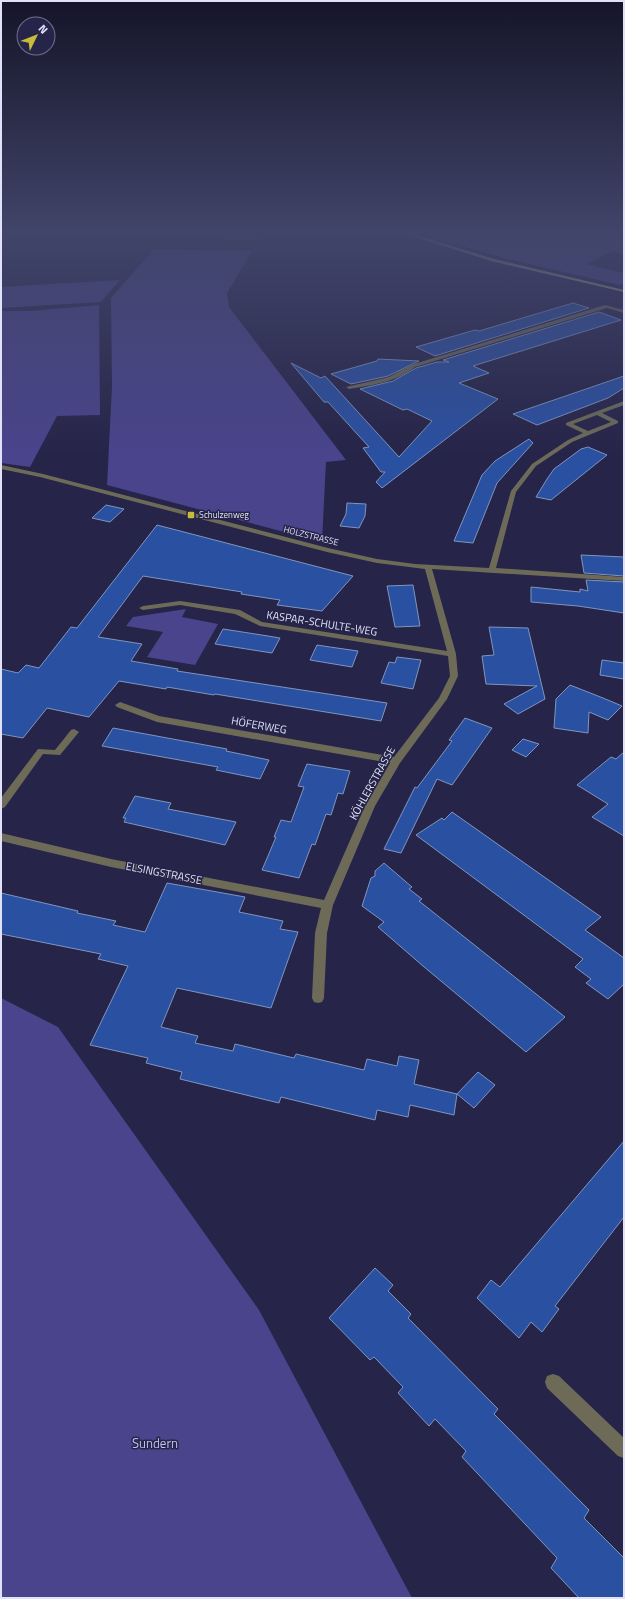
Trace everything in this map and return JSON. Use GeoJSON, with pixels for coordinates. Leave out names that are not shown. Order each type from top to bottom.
{"type":"FeatureCollection","features":[{"type":"Feature","properties":{"kind":"street"},"geometry":{"type":"LineString","coordinates":[[349,387],[373,383],[397,376],[413,366],[605,307]]}},
{"type":"Feature","properties":{"kind":"street"},"geometry":{"type":"LineString","coordinates":[[609,307],[624,312]]}},
{"type":"Feature","properties":{"kind":"street"},"geometry":{"type":"LineString","coordinates":[[587,433],[568,424],[624,403]]}},
{"type":"Feature","properties":{"kind":"street"},"geometry":{"type":"LineString","coordinates":[[492,570],[513,492],[534,465],[555,450],[587,433],[616,422],[597,413]]}},
{"type":"Feature","properties":{"kind":"street","name":"HOLZSTRASSE"},"geometry":{"type":"LineString","coordinates":[[1,467],[42,475],[327,550],[398,564],[624,579]]}},
{"type":"Feature","properties":{"kind":"street","name":"KÖHLERSTRASSE"},"geometry":{"type":"LineString","coordinates":[[318,998],[321,933],[327,905],[370,806],[396,761],[443,699],[454,676],[452,654],[428,567]]}},
{"type":"Feature","properties":{"kind":"street","name":"KASPAR-SCHULTE-WEG"},"geometry":{"type":"LineString","coordinates":[[143,608],[180,603],[237,612],[260,624],[452,654]]}},
{"type":"Feature","properties":{"kind":"street","name":"HÖFERWEG"},"geometry":{"type":"LineString","coordinates":[[120,705],[157,719],[396,761]]}},
{"type":"Feature","properties":{"kind":"street"},"geometry":{"type":"LineString","coordinates":[[1,805],[41,751],[57,753],[74,732]]}},
{"type":"Feature","properties":{"kind":"street","name":"ELSINGSTRASSE"},"geometry":{"type":"LineString","coordinates":[[1,837],[111,863],[327,905]]}},
{"type":"Feature","properties":{"kind":"street"},"geometry":{"type":"LineString","coordinates":[[553,1382],[624,1450]]}},
{"type":"Feature","properties":{"kind":"green space"},"geometry":{"type":"Polygon","coordinates":[[[1,307],[24,307],[1,308],[1,307]]]}},
{"type":"Feature","properties":{"kind":"green space"},"geometry":{"type":"Polygon","coordinates":[[[99,307],[100,415],[57,416],[30,467],[1,463],[1,311],[30,311],[99,307]]]}},
{"type":"Feature","properties":{"kind":"green space"},"geometry":{"type":"Polygon","coordinates":[[[111,307],[229,307],[346,460],[326,462],[322,542],[107,485],[112,387],[111,307]]]}},
{"type":"Feature","properties":{"kind":"green space"},"geometry":{"type":"Polygon","coordinates":[[[186,609],[182,617],[218,624],[195,665],[147,657],[163,632],[126,626],[133,617],[186,609]]]}},
{"type":"Feature","properties":{"kind":"green space","name":"Sundern"},"geometry":{"type":"Polygon","coordinates":[[[1,998],[58,1027],[259,1310],[412,1598],[1,1598],[1,998]]]}},
{"type":"Feature","properties":{"kind":"building"},"geometry":{"type":"Polygon","coordinates":[[[561,307],[589,308],[435,356],[416,347],[475,330],[479,331],[561,307]]]}},
{"type":"Feature","properties":{"kind":"building"},"geometry":{"type":"Polygon","coordinates":[[[599,312],[621,320],[473,366],[489,373],[459,383],[498,399],[382,488],[376,482],[385,472],[381,472],[363,448],[369,447],[328,402],[324,402],[291,363],[321,378],[325,376],[399,457],[432,421],[407,409],[403,410],[360,389],[393,381],[416,368],[437,362],[449,362],[443,360],[599,312]]]}},
{"type":"Feature","properties":{"kind":"building"},"geometry":{"type":"Polygon","coordinates":[[[378,359],[419,361],[388,376],[351,384],[331,374],[377,361],[378,359]]]}},
{"type":"Feature","properties":{"kind":"building"},"geometry":{"type":"Polygon","coordinates":[[[624,376],[624,388],[608,398],[537,425],[513,414],[624,376]]]}},
{"type":"Feature","properties":{"kind":"building"},"geometry":{"type":"Polygon","coordinates":[[[529,439],[533,443],[497,483],[473,543],[454,541],[482,475],[495,461],[529,439]]]}},
{"type":"Feature","properties":{"kind":"building"},"geometry":{"type":"Polygon","coordinates":[[[588,447],[607,455],[551,500],[536,497],[554,469],[581,449],[588,447]]]}},
{"type":"Feature","properties":{"kind":"building"},"geometry":{"type":"Polygon","coordinates":[[[347,503],[366,504],[365,516],[359,528],[340,526],[346,514],[347,503]]]}},
{"type":"Feature","properties":{"kind":"building"},"geometry":{"type":"Polygon","coordinates":[[[106,505],[124,509],[110,522],[92,518],[106,505]]]}},
{"type":"Feature","properties":{"kind":"building"},"geometry":{"type":"Polygon","coordinates":[[[157,525],[353,576],[322,611],[277,605],[280,600],[241,594],[242,592],[143,576],[98,637],[142,644],[131,661],[178,669],[177,671],[387,703],[381,721],[215,694],[167,687],[166,689],[119,681],[89,717],[47,708],[23,738],[1,734],[1,669],[18,673],[26,665],[39,668],[71,627],[77,628],[157,525]]]}},
{"type":"Feature","properties":{"kind":"building"},"geometry":{"type":"Polygon","coordinates":[[[581,555],[624,557],[624,576],[584,573],[581,555]]]}},
{"type":"Feature","properties":{"kind":"building"},"geometry":{"type":"Polygon","coordinates":[[[586,580],[624,582],[624,613],[578,606],[531,602],[531,587],[580,592],[580,589],[588,591],[586,580]]]}},
{"type":"Feature","properties":{"kind":"building"},"geometry":{"type":"Polygon","coordinates":[[[413,585],[420,626],[395,627],[387,586],[413,585]]]}},
{"type":"Feature","properties":{"kind":"building"},"geometry":{"type":"Polygon","coordinates":[[[489,627],[528,628],[545,699],[518,714],[504,704],[537,686],[486,684],[482,656],[494,655],[489,627]]]}},
{"type":"Feature","properties":{"kind":"building"},"geometry":{"type":"Polygon","coordinates":[[[223,629],[280,638],[272,653],[215,644],[223,629]]]}},
{"type":"Feature","properties":{"kind":"building"},"geometry":{"type":"Polygon","coordinates":[[[317,645],[358,651],[352,667],[310,660],[317,645]]]}},
{"type":"Feature","properties":{"kind":"building"},"geometry":{"type":"Polygon","coordinates":[[[397,657],[421,660],[413,689],[381,683],[389,662],[395,663],[397,657]]]}},
{"type":"Feature","properties":{"kind":"building"},"geometry":{"type":"Polygon","coordinates":[[[602,660],[624,663],[624,679],[600,675],[602,660]]]}},
{"type":"Feature","properties":{"kind":"building"},"geometry":{"type":"Polygon","coordinates":[[[570,685],[622,706],[608,720],[589,712],[588,733],[554,728],[556,699],[570,685]]]}},
{"type":"Feature","properties":{"kind":"building"},"geometry":{"type":"Polygon","coordinates":[[[465,718],[492,728],[452,785],[437,779],[401,853],[384,849],[415,787],[417,788],[452,741],[449,740],[465,718]]]}},
{"type":"Feature","properties":{"kind":"building"},"geometry":{"type":"Polygon","coordinates":[[[113,728],[227,749],[226,751],[269,760],[260,779],[216,770],[218,767],[102,746],[113,728]]]}},
{"type":"Feature","properties":{"kind":"building"},"geometry":{"type":"Polygon","coordinates":[[[523,739],[539,744],[526,757],[512,750],[523,739]]]}},
{"type":"Feature","properties":{"kind":"building"},"geometry":{"type":"Polygon","coordinates":[[[624,752],[624,836],[592,817],[608,804],[577,785],[611,757],[616,759],[624,752]]]}},
{"type":"Feature","properties":{"kind":"building"},"geometry":{"type":"Polygon","coordinates":[[[307,764],[350,771],[343,794],[338,793],[331,815],[326,814],[315,845],[312,844],[299,878],[262,870],[276,837],[274,837],[281,820],[291,822],[304,787],[298,786],[307,764]]]}},
{"type":"Feature","properties":{"kind":"building"},"geometry":{"type":"Polygon","coordinates":[[[135,796],[171,803],[168,809],[236,822],[225,845],[124,822],[126,818],[123,818],[135,796]]]}},
{"type":"Feature","properties":{"kind":"building"},"geometry":{"type":"Polygon","coordinates":[[[452,812],[601,917],[585,930],[624,958],[624,984],[608,999],[586,983],[591,979],[575,967],[583,959],[416,835],[442,818],[444,820],[452,812]]]}},
{"type":"Feature","properties":{"kind":"building"},"geometry":{"type":"Polygon","coordinates":[[[384,863],[412,887],[409,889],[422,899],[419,901],[565,1017],[526,1052],[423,966],[378,927],[384,922],[362,906],[371,878],[375,876],[375,871],[384,863]]]}},
{"type":"Feature","properties":{"kind":"building"},"geometry":{"type":"Polygon","coordinates":[[[167,883],[245,897],[239,912],[283,921],[280,929],[298,932],[271,1008],[177,988],[161,1027],[198,1036],[195,1043],[233,1051],[235,1044],[294,1058],[296,1054],[364,1070],[367,1059],[397,1066],[399,1056],[419,1060],[414,1084],[457,1094],[454,1115],[410,1105],[408,1117],[377,1110],[375,1120],[281,1097],[279,1103],[180,1079],[182,1072],[146,1063],[148,1058],[90,1045],[128,966],[98,959],[101,954],[1,934],[1,893],[78,911],[77,913],[116,921],[113,925],[145,932],[167,883]]]}},
{"type":"Feature","properties":{"kind":"building"},"geometry":{"type":"Polygon","coordinates":[[[478,1072],[495,1085],[474,1108],[457,1094],[478,1072]]]}},
{"type":"Feature","properties":{"kind":"building"},"geometry":{"type":"Polygon","coordinates":[[[624,1141],[624,1217],[555,1306],[559,1309],[542,1332],[531,1322],[519,1338],[477,1298],[491,1280],[500,1287],[624,1141]]]}},
{"type":"Feature","properties":{"kind":"building"},"geometry":{"type":"Polygon","coordinates":[[[375,1268],[393,1285],[388,1291],[411,1314],[408,1318],[498,1409],[494,1414],[589,1510],[584,1518],[624,1558],[624,1598],[579,1598],[551,1568],[557,1558],[462,1457],[466,1451],[435,1419],[429,1426],[398,1393],[403,1387],[374,1357],[370,1360],[329,1318],[375,1268]]]}},
{"type":"Feature","properties":{"kind":"place","name":"Schulzenweg"},"geometry":{"type":"Point","coordinates":[191,515]}}]}
